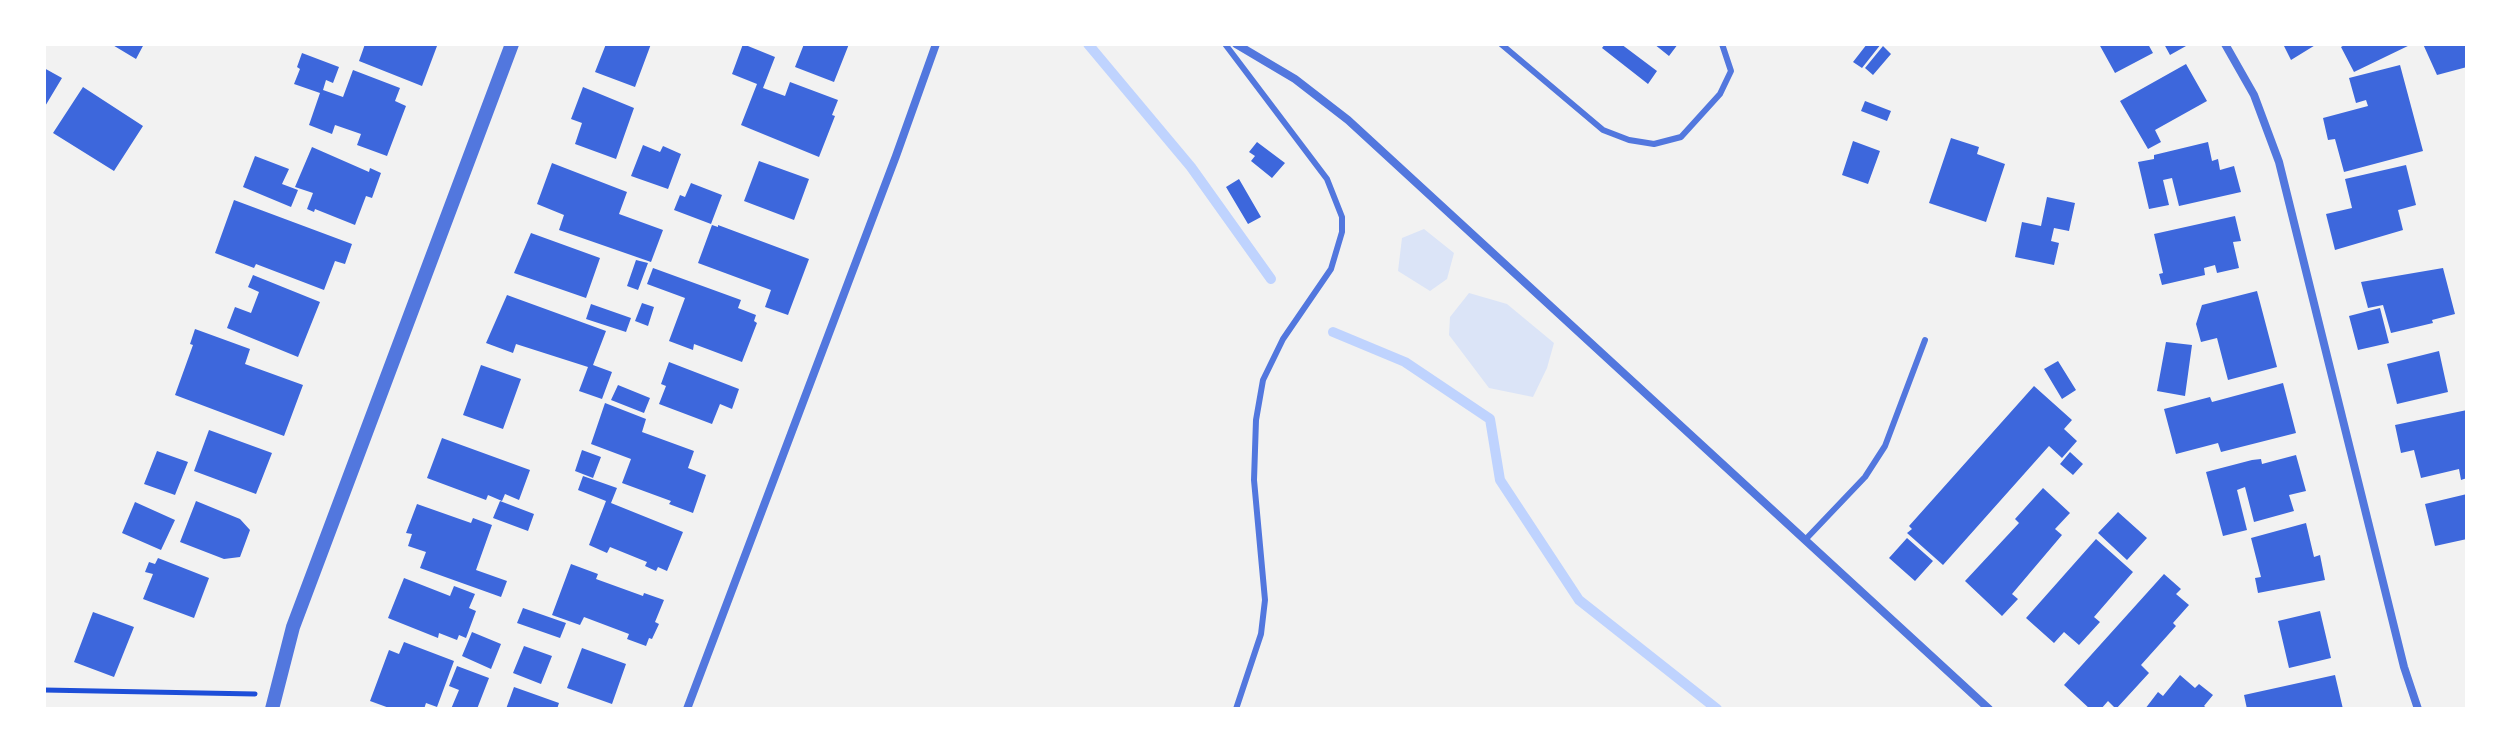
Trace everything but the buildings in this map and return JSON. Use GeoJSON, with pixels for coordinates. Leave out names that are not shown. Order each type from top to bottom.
{"type":"FeatureCollection","features":[{"type":"Feature","properties":{"kind":"street"},"geometry":{"type":"LineString","coordinates":[[272,709],[293,627],[512,44]]}},
{"type":"Feature","properties":{"kind":"street"},"geometry":{"type":"LineString","coordinates":[[687,709],[936,44]]}},
{"type":"Feature","properties":{"kind":"street"},"geometry":{"type":"LineString","coordinates":[[1236,44],[1295,79],[1348,120],[1989,709]]}},
{"type":"Feature","properties":{"kind":"street"},"geometry":{"type":"LineString","coordinates":[[2225,44],[2254,95],[2279,162],[2404,667],[2418,709]]}},
{"type":"Feature","properties":{"kind":"lane"},"geometry":{"type":"LineString","coordinates":[[1225,44],[1327,179],[1336,195],[1342,217],[1342,232],[1331,269],[1283,339],[1263,380],[1256,420],[1254,480],[1265,600],[1261,634],[1236,709]]}},
{"type":"Feature","properties":{"kind":"lane"},"geometry":{"type":"LineString","coordinates":[[1501,44],[1603,130],[1629,140],[1654,144],[1681,137],[1720,94],[1731,71],[1722,44]]}},
{"type":"Feature","properties":{"kind":"lane"},"geometry":{"type":"LineString","coordinates":[[1805,540],[1865,477],[1885,446],[1925,340]]}},
{"type":"Feature","properties":{"kind":"path"},"geometry":{"type":"LineString","coordinates":[[44,690],[274,693]]}},
{"type":"Feature","properties":{"kind":"shaded area"},"geometry":{"type":"Polygon","coordinates":[[[1424,229],[1454,253],[1447,279],[1430,291],[1398,271],[1402,238],[1424,229]]]}},
{"type":"Feature","properties":{"kind":"shaded area"},"geometry":{"type":"Polygon","coordinates":[[[1469,293],[1507,304],[1554,343],[1547,368],[1533,397],[1489,388],[1449,335],[1450,317],[1469,293]]]}},
{"type":"Feature","properties":{"kind":"waterway"},"geometry":{"type":"LineString","coordinates":[[1088,44],[1191,167],[1271,279]]}},
{"type":"Feature","properties":{"kind":"waterway"},"geometry":{"type":"LineString","coordinates":[[1333,332],[1405,362],[1490,419],[1500,480],[1579,600],[1717,709]]}}]}
